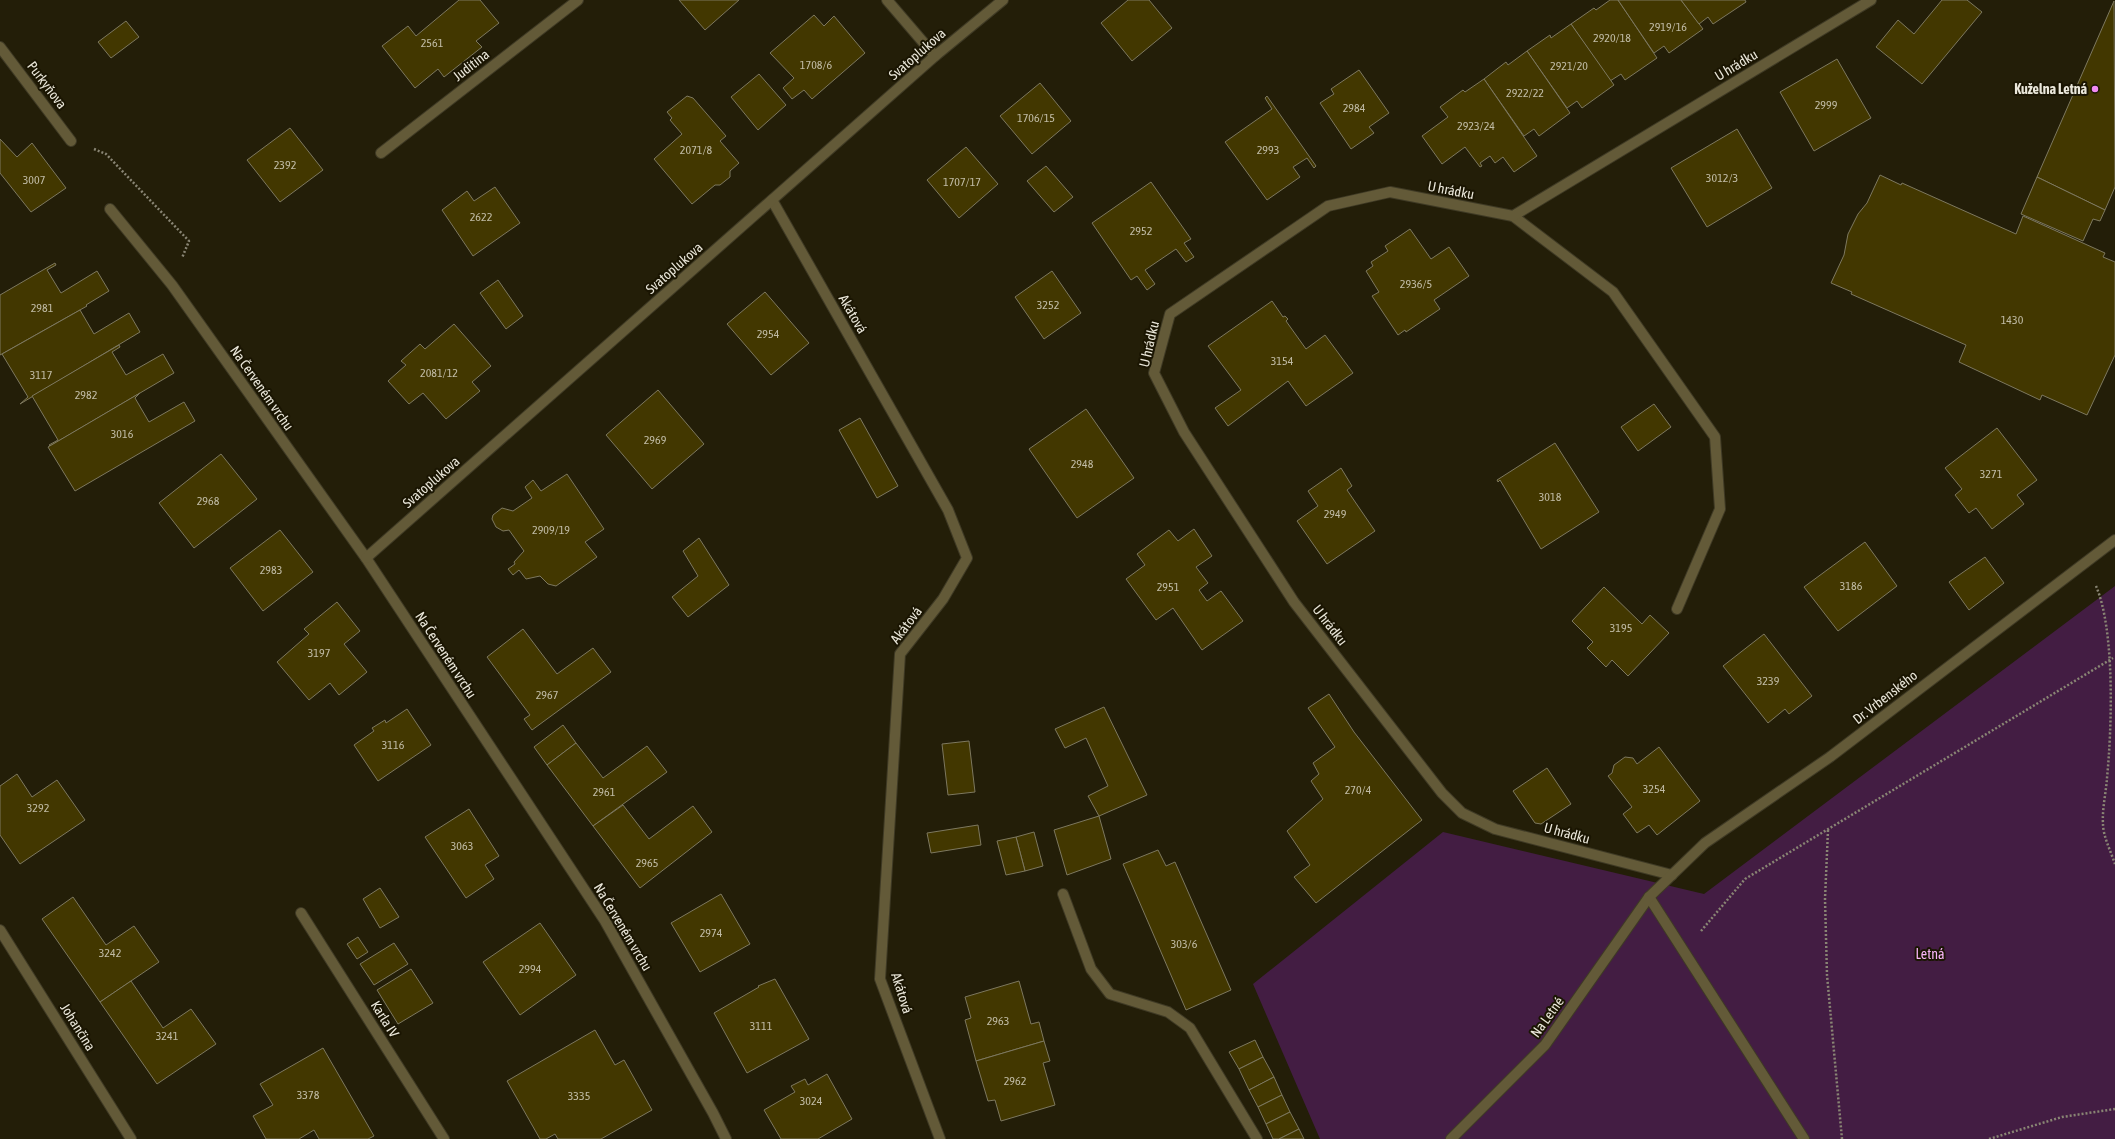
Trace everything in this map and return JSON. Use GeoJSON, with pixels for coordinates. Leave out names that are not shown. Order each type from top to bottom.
{"type":"FeatureCollection","features":[{"type":"Feature","properties":{"kind":"street","name":"Juditina"},"geometry":{"type":"LineString","coordinates":[[381,153],[578,0]]}},
{"type":"Feature","properties":{"kind":"street"},"geometry":{"type":"LineString","coordinates":[[887,0],[935,56]]}},
{"type":"Feature","properties":{"kind":"street","name":"Svatoplukova"},"geometry":{"type":"LineString","coordinates":[[366,558],[935,56],[1002,0]]}},
{"type":"Feature","properties":{"kind":"street","name":"U hrádku"},"geometry":{"type":"LineString","coordinates":[[1672,875],[1495,829],[1462,813],[1442,792],[1294,602],[1184,432],[1154,373],[1170,314],[1328,206],[1390,192],[1513,216],[1871,0]]}},
{"type":"Feature","properties":{"kind":"street","name":"Purkyňova"},"geometry":{"type":"LineString","coordinates":[[0,46],[71,141]]}},
{"type":"Feature","properties":{"kind":"street","name":"Akátová"},"geometry":{"type":"LineString","coordinates":[[772,200],[948,510],[967,558],[943,599],[900,654],[880,979],[940,1139]]}},
{"type":"Feature","properties":{"kind":"street","name":"Na Červeném vrchu"},"geometry":{"type":"LineString","coordinates":[[110,208],[172,285],[366,558],[605,921],[713,1113],[726,1139]]}},
{"type":"Feature","properties":{"kind":"street"},"geometry":{"type":"LineString","coordinates":[[1513,216],[1613,292],[1715,437],[1720,509],[1677,609]]}},
{"type":"Feature","properties":{"kind":"street","name":"Dr. Vrbenského"},"geometry":{"type":"LineString","coordinates":[[1672,875],[1705,843],[1830,757],[2081,564],[2115,540]]}},
{"type":"Feature","properties":{"kind":"street","name":"Na Letné"},"geometry":{"type":"LineString","coordinates":[[1451,1139],[1545,1045],[1649,897],[1672,875]]}},
{"type":"Feature","properties":{"kind":"street"},"geometry":{"type":"LineString","coordinates":[[1063,894],[1091,969],[1110,994],[1168,1012],[1190,1028],[1257,1139]]}},
{"type":"Feature","properties":{"kind":"street"},"geometry":{"type":"LineString","coordinates":[[1649,897],[1804,1139]]}},
{"type":"Feature","properties":{"kind":"street","name":"Karla IV"},"geometry":{"type":"LineString","coordinates":[[301,913],[444,1139]]}},
{"type":"Feature","properties":{"kind":"street","name":"Johančina"},"geometry":{"type":"LineString","coordinates":[[1,934],[131,1139]]}},
{"type":"Feature","properties":{"kind":"path"},"geometry":{"type":"LineString","coordinates":[[71,141],[106,154],[189,241],[172,285]]}},
{"type":"Feature","properties":{"kind":"path"},"geometry":{"type":"LineString","coordinates":[[2081,564],[2101,594],[2112,633],[2112,734],[2103,824],[2115,864]]}},
{"type":"Feature","properties":{"kind":"path"},"geometry":{"type":"LineString","coordinates":[[1684,952],[1745,879],[2113,658]]}},
{"type":"Feature","properties":{"kind":"path"},"geometry":{"type":"LineString","coordinates":[[1828,829],[1825,899],[1827,975],[1842,1139]]}},
{"type":"Feature","properties":{"kind":"path"},"geometry":{"type":"LineString","coordinates":[[1989,1139],[2062,1117],[2115,1109]]}},
{"type":"Feature","properties":{"kind":"green space","name":"Letná"},"geometry":{"type":"Polygon","coordinates":[[[2115,586],[2115,1139],[1320,1139],[1253,984],[1443,832],[1704,894],[2115,586]]]}},
{"type":"Feature","properties":{"kind":"building"},"geometry":{"type":"Polygon","coordinates":[[[459,0],[480,0],[499,23],[476,41],[482,47],[444,77],[438,69],[415,88],[382,46],[408,26],[416,36],[459,0]]]}},
{"type":"Feature","properties":{"kind":"building"},"geometry":{"type":"Polygon","coordinates":[[[679,0],[739,0],[705,30],[679,0]]]}},
{"type":"Feature","properties":{"kind":"building"},"geometry":{"type":"Polygon","coordinates":[[[1128,0],[1149,0],[1172,28],[1132,61],[1101,23],[1128,0]]]}},
{"type":"Feature","properties":{"kind":"building"},"geometry":{"type":"Polygon","coordinates":[[[1610,0],[1618,0],[1657,58],[1625,80],[1621,74],[1610,81],[1571,24],[1594,8],[1596,10],[1610,0]]]}},
{"type":"Feature","properties":{"kind":"building"},"geometry":{"type":"Polygon","coordinates":[[[1618,0],[1681,0],[1703,29],[1669,53],[1664,46],[1654,53],[1618,0]]]}},
{"type":"Feature","properties":{"kind":"building"},"geometry":{"type":"Polygon","coordinates":[[[1681,0],[1745,0],[1746,2],[1713,24],[1708,17],[1699,24],[1681,0]]]}},
{"type":"Feature","properties":{"kind":"building"},"geometry":{"type":"Polygon","coordinates":[[[1942,0],[1967,0],[1982,12],[1922,84],[1876,47],[1898,20],[1914,34],[1942,0]]]}},
{"type":"Feature","properties":{"kind":"building","name":"Kuželna Letná"},"geometry":{"type":"Polygon","coordinates":[[[2114,1],[2115,187],[2105,210],[2037,177],[2114,1]]]}},
{"type":"Feature","properties":{"kind":"building"},"geometry":{"type":"Polygon","coordinates":[[[814,15],[824,26],[834,16],[865,53],[812,99],[804,90],[792,99],[783,88],[794,78],[770,53],[814,15]]]}},
{"type":"Feature","properties":{"kind":"building"},"geometry":{"type":"Polygon","coordinates":[[[126,21],[139,37],[111,58],[98,42],[126,21]]]}},
{"type":"Feature","properties":{"kind":"building"},"geometry":{"type":"Polygon","coordinates":[[[1571,24],[1614,85],[1582,108],[1577,101],[1567,108],[1527,51],[1550,35],[1551,38],[1571,24]]]}},
{"type":"Feature","properties":{"kind":"building"},"geometry":{"type":"Polygon","coordinates":[[[1527,51],[1570,113],[1539,136],[1534,129],[1524,136],[1484,79],[1506,62],[1508,65],[1527,51]]]}},
{"type":"Feature","properties":{"kind":"building"},"geometry":{"type":"Polygon","coordinates":[[[1837,59],[1871,118],[1814,151],[1780,92],[1837,59]]]}},
{"type":"Feature","properties":{"kind":"building"},"geometry":{"type":"Polygon","coordinates":[[[1359,70],[1389,113],[1369,127],[1374,133],[1351,149],[1320,103],[1334,94],[1331,89],[1359,70]]]}},
{"type":"Feature","properties":{"kind":"building"},"geometry":{"type":"Polygon","coordinates":[[[759,74],[786,105],[758,130],[731,97],[759,74]]]}},
{"type":"Feature","properties":{"kind":"building"},"geometry":{"type":"Polygon","coordinates":[[[1484,79],[1537,156],[1514,172],[1503,157],[1495,163],[1490,156],[1480,163],[1482,166],[1480,167],[1465,147],[1442,164],[1422,136],[1448,117],[1440,107],[1463,90],[1465,92],[1484,79]]]}},
{"type":"Feature","properties":{"kind":"building"},"geometry":{"type":"Polygon","coordinates":[[[1040,83],[1071,121],[1032,154],[1000,116],[1040,83]]]}},
{"type":"Feature","properties":{"kind":"building"},"geometry":{"type":"Polygon","coordinates":[[[687,96],[693,98],[726,136],[720,141],[739,163],[730,171],[730,177],[720,185],[715,185],[692,204],[654,159],[682,134],[670,120],[672,118],[667,112],[687,96]]]}},
{"type":"Feature","properties":{"kind":"building"},"geometry":{"type":"Polygon","coordinates":[[[1267,96],[1316,166],[1314,168],[1307,158],[1293,167],[1300,177],[1267,200],[1225,142],[1272,109],[1265,98],[1267,96]]]}},
{"type":"Feature","properties":{"kind":"building"},"geometry":{"type":"Polygon","coordinates":[[[290,128],[323,170],[280,202],[247,160],[290,128]]]}},
{"type":"Feature","properties":{"kind":"building"},"geometry":{"type":"Polygon","coordinates":[[[1737,129],[1772,188],[1707,227],[1671,168],[1737,129]]]}},
{"type":"Feature","properties":{"kind":"building"},"geometry":{"type":"Polygon","coordinates":[[[0,139],[17,157],[32,143],[66,188],[31,212],[0,173],[0,139]]]}},
{"type":"Feature","properties":{"kind":"building"},"geometry":{"type":"Polygon","coordinates":[[[966,147],[998,184],[959,218],[927,180],[966,147]]]}},
{"type":"Feature","properties":{"kind":"building"},"geometry":{"type":"Polygon","coordinates":[[[1046,166],[1073,197],[1054,212],[1027,181],[1046,166]]]}},
{"type":"Feature","properties":{"kind":"building"},"geometry":{"type":"Polygon","coordinates":[[[1880,175],[1901,185],[1902,183],[2016,234],[2023,216],[2105,253],[2103,257],[2115,262],[2115,355],[2087,415],[2042,395],[2040,400],[1959,362],[1966,345],[1851,294],[1852,292],[1831,283],[1844,255],[1848,234],[1858,214],[1867,203],[1880,175]]]}},
{"type":"Feature","properties":{"kind":"building"},"geometry":{"type":"Polygon","coordinates":[[[2037,177],[2105,210],[2100,221],[2093,219],[2083,241],[2021,214],[2037,177]]]}},
{"type":"Feature","properties":{"kind":"building"},"geometry":{"type":"Polygon","coordinates":[[[1151,182],[1191,239],[1184,243],[1194,257],[1186,262],[1176,249],[1145,270],[1155,284],[1147,290],[1137,276],[1131,280],[1092,223],[1151,182]]]}},
{"type":"Feature","properties":{"kind":"building"},"geometry":{"type":"Polygon","coordinates":[[[495,187],[520,223],[473,256],[442,210],[467,191],[474,201],[495,187]]]}},
{"type":"Feature","properties":{"kind":"building"},"geometry":{"type":"Polygon","coordinates":[[[1410,229],[1431,259],[1449,247],[1469,276],[1434,300],[1440,309],[1406,332],[1405,330],[1398,335],[1372,296],[1379,292],[1366,271],[1373,266],[1371,262],[1388,251],[1385,246],[1410,229]]]}},
{"type":"Feature","properties":{"kind":"building"},"geometry":{"type":"Polygon","coordinates":[[[55,263],[56,265],[47,270],[61,293],[97,271],[109,291],[86,305],[87,306],[0,355],[0,295],[55,263]]]}},
{"type":"Feature","properties":{"kind":"building"},"geometry":{"type":"Polygon","coordinates":[[[1052,271],[1081,313],[1044,339],[1015,297],[1052,271]]]}},
{"type":"Feature","properties":{"kind":"building"},"geometry":{"type":"Polygon","coordinates":[[[498,280],[523,316],[506,329],[480,293],[498,280]]]}},
{"type":"Feature","properties":{"kind":"building"},"geometry":{"type":"Polygon","coordinates":[[[765,292],[809,343],[771,375],[727,324],[765,292]]]}},
{"type":"Feature","properties":{"kind":"building"},"geometry":{"type":"Polygon","coordinates":[[[1272,301],[1283,317],[1285,316],[1288,319],[1286,321],[1306,349],[1325,335],[1353,373],[1306,406],[1288,381],[1228,426],[1215,408],[1241,390],[1208,346],[1272,301]]]}},
{"type":"Feature","properties":{"kind":"building"},"geometry":{"type":"Polygon","coordinates":[[[80,310],[94,334],[129,313],[140,332],[20,404],[28,397],[2,354],[80,310]]]}},
{"type":"Feature","properties":{"kind":"building"},"geometry":{"type":"Polygon","coordinates":[[[454,324],[491,366],[472,382],[480,391],[446,419],[423,393],[409,404],[388,381],[406,365],[401,361],[420,344],[425,349],[454,324]]]}},
{"type":"Feature","properties":{"kind":"building"},"geometry":{"type":"Polygon","coordinates":[[[119,345],[120,347],[112,352],[126,375],[163,354],[174,373],[50,446],[49,445],[58,440],[32,396],[119,345]]]}},
{"type":"Feature","properties":{"kind":"building"},"geometry":{"type":"Polygon","coordinates":[[[658,390],[704,444],[652,489],[606,435],[658,390]]]}},
{"type":"Feature","properties":{"kind":"building"},"geometry":{"type":"Polygon","coordinates":[[[140,393],[135,398],[149,422],[184,402],[195,421],[75,491],[48,447],[140,393]]]}},
{"type":"Feature","properties":{"kind":"building"},"geometry":{"type":"Polygon","coordinates":[[[1654,404],[1671,427],[1638,451],[1621,427],[1654,404]]]}},
{"type":"Feature","properties":{"kind":"building"},"geometry":{"type":"Polygon","coordinates":[[[1086,409],[1134,478],[1077,518],[1029,449],[1086,409]]]}},
{"type":"Feature","properties":{"kind":"building"},"geometry":{"type":"Polygon","coordinates":[[[860,418],[898,486],[877,498],[839,430],[860,418]]]}},
{"type":"Feature","properties":{"kind":"building"},"geometry":{"type":"Polygon","coordinates":[[[1997,428],[2037,480],[2017,495],[2024,504],[1992,529],[1976,508],[1969,513],[1955,495],[1962,489],[1945,468],[1997,428]]]}},
{"type":"Feature","properties":{"kind":"building"},"geometry":{"type":"Polygon","coordinates":[[[1555,443],[1599,512],[1541,549],[1500,480],[1498,482],[1497,480],[1555,443]]]}},
{"type":"Feature","properties":{"kind":"building"},"geometry":{"type":"Polygon","coordinates":[[[221,454],[257,499],[194,548],[159,503],[221,454]]]}},
{"type":"Feature","properties":{"kind":"building"},"geometry":{"type":"Polygon","coordinates":[[[1341,468],[1352,486],[1347,490],[1375,531],[1327,564],[1297,521],[1318,506],[1308,491],[1341,468]]]}},
{"type":"Feature","properties":{"kind":"building"},"geometry":{"type":"Polygon","coordinates":[[[567,474],[604,529],[585,542],[597,557],[556,586],[548,584],[540,576],[526,579],[519,570],[513,575],[508,569],[515,564],[514,562],[524,551],[509,530],[503,531],[496,527],[492,519],[493,515],[502,508],[513,511],[532,498],[525,487],[533,480],[541,491],[567,474]]]}},
{"type":"Feature","properties":{"kind":"building"},"geometry":{"type":"Polygon","coordinates":[[[1194,529],[1212,556],[1196,567],[1208,583],[1199,590],[1207,601],[1221,591],[1243,621],[1202,650],[1173,608],[1156,620],[1126,579],[1145,565],[1137,554],[1169,530],[1178,541],[1194,529]]]}},
{"type":"Feature","properties":{"kind":"building"},"geometry":{"type":"Polygon","coordinates":[[[280,530],[313,572],[263,611],[230,568],[280,530]]]}},
{"type":"Feature","properties":{"kind":"building"},"geometry":{"type":"Polygon","coordinates":[[[699,538],[729,585],[688,617],[672,597],[698,576],[683,551],[699,538]]]}},
{"type":"Feature","properties":{"kind":"building"},"geometry":{"type":"Polygon","coordinates":[[[1865,542],[1897,586],[1838,631],[1804,587],[1865,542]]]}},
{"type":"Feature","properties":{"kind":"building"},"geometry":{"type":"Polygon","coordinates":[[[1985,557],[2004,583],[1969,610],[1949,582],[1985,557]]]}},
{"type":"Feature","properties":{"kind":"building"},"geometry":{"type":"Polygon","coordinates":[[[1604,587],[1642,624],[1650,615],[1669,633],[1628,676],[1612,660],[1606,667],[1587,648],[1593,642],[1572,621],[1604,587]]]}},
{"type":"Feature","properties":{"kind":"building"},"geometry":{"type":"Polygon","coordinates":[[[337,602],[360,631],[344,644],[367,672],[339,695],[330,683],[309,700],[277,662],[309,634],[304,629],[337,602]]]}},
{"type":"Feature","properties":{"kind":"building"},"geometry":{"type":"Polygon","coordinates":[[[523,629],[557,674],[593,648],[611,672],[532,730],[524,719],[530,715],[487,657],[523,629]]]}},
{"type":"Feature","properties":{"kind":"building"},"geometry":{"type":"Polygon","coordinates":[[[1764,634],[1812,696],[1789,714],[1785,709],[1768,723],[1723,666],[1764,634]]]}},
{"type":"Feature","properties":{"kind":"building"},"geometry":{"type":"Polygon","coordinates":[[[1329,694],[1354,732],[1422,820],[1316,903],[1294,877],[1310,865],[1287,831],[1323,799],[1311,781],[1319,774],[1313,763],[1335,747],[1308,708],[1329,694]]]}},
{"type":"Feature","properties":{"kind":"building"},"geometry":{"type":"Polygon","coordinates":[[[1104,707],[1147,795],[1099,816],[1088,796],[1108,786],[1086,738],[1065,748],[1055,729],[1104,707]]]}},
{"type":"Feature","properties":{"kind":"building"},"geometry":{"type":"Polygon","coordinates":[[[407,709],[431,745],[378,781],[354,745],[374,731],[372,728],[385,720],[386,723],[407,709]]]}},
{"type":"Feature","properties":{"kind":"building"},"geometry":{"type":"Polygon","coordinates":[[[563,725],[576,743],[547,765],[534,747],[563,725]]]}},
{"type":"Feature","properties":{"kind":"building"},"geometry":{"type":"Polygon","coordinates":[[[969,741],[975,792],[948,795],[942,744],[969,741]]]}},
{"type":"Feature","properties":{"kind":"building"},"geometry":{"type":"Polygon","coordinates":[[[576,743],[603,778],[647,746],[667,772],[593,826],[547,765],[576,743]]]}},
{"type":"Feature","properties":{"kind":"building"},"geometry":{"type":"Polygon","coordinates":[[[1659,747],[1700,801],[1657,835],[1649,825],[1637,833],[1623,814],[1632,807],[1608,776],[1612,773],[1614,765],[1625,757],[1633,758],[1637,764],[1659,747]]]}},
{"type":"Feature","properties":{"kind":"building"},"geometry":{"type":"Polygon","coordinates":[[[1547,768],[1571,804],[1541,824],[1535,823],[1513,791],[1547,768]]]}},
{"type":"Feature","properties":{"kind":"building"},"geometry":{"type":"Polygon","coordinates":[[[17,774],[32,797],[57,780],[85,820],[20,864],[0,835],[0,786],[17,774]]]}},
{"type":"Feature","properties":{"kind":"building"},"geometry":{"type":"Polygon","coordinates":[[[623,805],[649,839],[693,806],[712,832],[640,888],[593,826],[623,805]]]}},
{"type":"Feature","properties":{"kind":"building"},"geometry":{"type":"Polygon","coordinates":[[[469,809],[499,856],[485,865],[494,879],[466,898],[425,837],[469,809]]]}},
{"type":"Feature","properties":{"kind":"building"},"geometry":{"type":"Polygon","coordinates":[[[1099,816],[1111,859],[1067,875],[1054,830],[1099,816]]]}},
{"type":"Feature","properties":{"kind":"building"},"geometry":{"type":"Polygon","coordinates":[[[978,825],[981,845],[931,853],[927,833],[978,825]]]}},
{"type":"Feature","properties":{"kind":"building"},"geometry":{"type":"Polygon","coordinates":[[[1034,832],[1043,866],[1025,871],[1016,837],[1034,832]]]}},
{"type":"Feature","properties":{"kind":"building"},"geometry":{"type":"Polygon","coordinates":[[[1016,837],[1025,871],[1006,875],[997,841],[1016,837]]]}},
{"type":"Feature","properties":{"kind":"building"},"geometry":{"type":"Polygon","coordinates":[[[1158,850],[1166,866],[1175,862],[1231,990],[1186,1010],[1123,864],[1158,850]]]}},
{"type":"Feature","properties":{"kind":"building"},"geometry":{"type":"Polygon","coordinates":[[[380,888],[399,917],[380,928],[363,899],[380,888]]]}},
{"type":"Feature","properties":{"kind":"building"},"geometry":{"type":"Polygon","coordinates":[[[721,894],[750,944],[700,972],[671,923],[721,894]]]}},
{"type":"Feature","properties":{"kind":"building"},"geometry":{"type":"Polygon","coordinates":[[[73,897],[106,945],[134,926],[159,962],[100,1002],[42,919],[73,897]]]}},
{"type":"Feature","properties":{"kind":"building"},"geometry":{"type":"Polygon","coordinates":[[[540,923],[576,975],[520,1015],[483,962],[540,923]]]}},
{"type":"Feature","properties":{"kind":"building"},"geometry":{"type":"Polygon","coordinates":[[[358,937],[368,952],[357,959],[347,944],[358,937]]]}},
{"type":"Feature","properties":{"kind":"building"},"geometry":{"type":"Polygon","coordinates":[[[394,943],[408,964],[374,985],[360,964],[394,943]]]}},
{"type":"Feature","properties":{"kind":"building"},"geometry":{"type":"Polygon","coordinates":[[[411,969],[433,1003],[398,1024],[377,990],[411,969]]]}},
{"type":"Feature","properties":{"kind":"building"},"geometry":{"type":"Polygon","coordinates":[[[775,979],[809,1039],[747,1073],[714,1013],[759,987],[758,986],[775,979]]]}},
{"type":"Feature","properties":{"kind":"building"},"geometry":{"type":"Polygon","coordinates":[[[131,981],[163,1028],[191,1009],[216,1044],[157,1084],[100,1002],[131,981]]]}},
{"type":"Feature","properties":{"kind":"building"},"geometry":{"type":"Polygon","coordinates":[[[1019,981],[1031,1024],[1039,1022],[1044,1041],[976,1061],[965,1020],[971,1018],[965,997],[1019,981]]]}},
{"type":"Feature","properties":{"kind":"building"},"geometry":{"type":"Polygon","coordinates":[[[595,1030],[615,1065],[624,1060],[652,1110],[601,1139],[558,1139],[555,1134],[546,1139],[540,1139],[507,1081],[595,1030]]]}},
{"type":"Feature","properties":{"kind":"building"},"geometry":{"type":"Polygon","coordinates":[[[1255,1040],[1263,1057],[1239,1069],[1229,1052],[1255,1040]]]}},
{"type":"Feature","properties":{"kind":"building"},"geometry":{"type":"Polygon","coordinates":[[[1044,1041],[1050,1061],[1043,1063],[1055,1105],[1001,1121],[995,1100],[988,1101],[976,1061],[1044,1041]]]}},
{"type":"Feature","properties":{"kind":"building"},"geometry":{"type":"Polygon","coordinates":[[[323,1048],[374,1136],[368,1139],[319,1139],[314,1130],[299,1139],[266,1139],[253,1116],[273,1105],[260,1084],[323,1048]]]}},
{"type":"Feature","properties":{"kind":"building"},"geometry":{"type":"Polygon","coordinates":[[[1263,1057],[1274,1077],[1249,1090],[1239,1069],[1263,1057]]]}},
{"type":"Feature","properties":{"kind":"building"},"geometry":{"type":"Polygon","coordinates":[[[827,1074],[852,1119],[818,1139],[781,1139],[764,1110],[795,1092],[791,1086],[805,1079],[808,1085],[827,1074]]]}},
{"type":"Feature","properties":{"kind":"building"},"geometry":{"type":"Polygon","coordinates":[[[1274,1077],[1282,1095],[1258,1107],[1249,1090],[1274,1077]]]}},
{"type":"Feature","properties":{"kind":"building"},"geometry":{"type":"Polygon","coordinates":[[[1282,1095],[1290,1112],[1266,1124],[1258,1107],[1282,1095]]]}},
{"type":"Feature","properties":{"kind":"building"},"geometry":{"type":"Polygon","coordinates":[[[1290,1112],[1299,1129],[1279,1139],[1273,1139],[1266,1124],[1290,1112]]]}},
{"type":"Feature","properties":{"kind":"building"},"geometry":{"type":"Polygon","coordinates":[[[1299,1129],[1304,1139],[1279,1139],[1299,1129]]]}},
{"type":"Feature","properties":{"kind":"place","name":"Kuželna Letná"},"geometry":{"type":"Point","coordinates":[2095,89]}}]}
